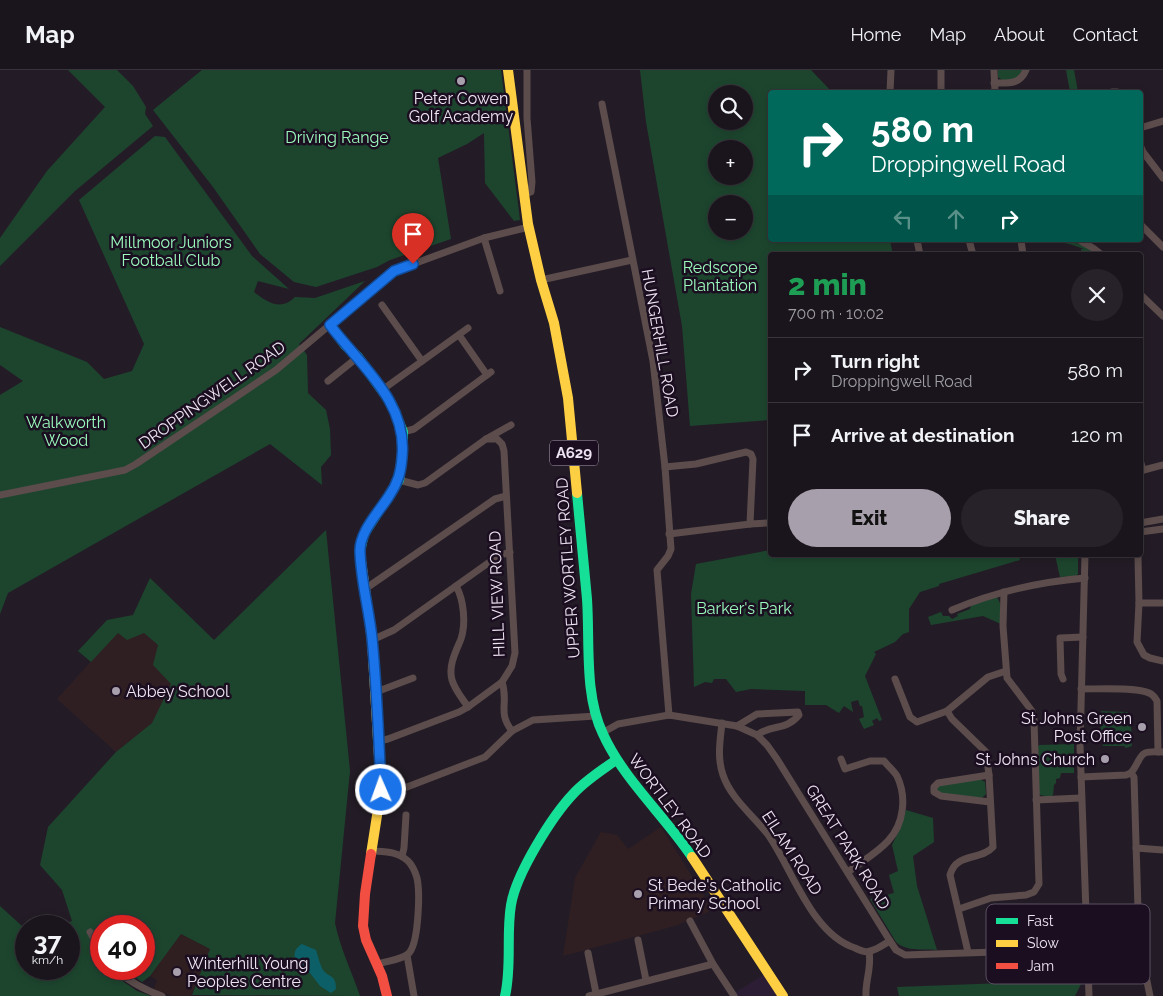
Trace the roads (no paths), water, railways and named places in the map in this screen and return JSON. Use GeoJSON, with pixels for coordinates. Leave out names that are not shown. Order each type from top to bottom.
{"type":"FeatureCollection","features":[{"type":"Feature","properties":{"kind":"street","name":"UPPER WORTLEY ROAD"},"geometry":{"type":"LineString","coordinates":[[508,70],[529,227],[541,280],[554,323],[568,398],[586,590],[590,676],[596,716],[602,733]]}},
{"type":"Feature","properties":{"kind":"street","name":"UPPER WORTLEY ROAD"},"geometry":{"type":"LineString","coordinates":[[524,194],[530,192],[532,182],[527,118],[527,70]]}},
{"type":"Feature","properties":{"kind":"street"},"geometry":{"type":"LineString","coordinates":[[890,70],[890,90]]}},
{"type":"Feature","properties":{"kind":"street"},"geometry":{"type":"LineString","coordinates":[[941,90],[942,70]]}},
{"type":"Feature","properties":{"kind":"street"},"geometry":{"type":"LineString","coordinates":[[994,70],[995,90]]}},
{"type":"Feature","properties":{"kind":"street"},"geometry":{"type":"LineString","coordinates":[[994,83],[1018,81],[1023,77],[1026,70]]}},
{"type":"Feature","properties":{"kind":"street","name":"HUNGERHILL ROAD"},"geometry":{"type":"LineString","coordinates":[[602,104],[653,361],[665,467],[671,549],[668,556],[656,570],[669,715]]}},
{"type":"Feature","properties":{"kind":"street"},"geometry":{"type":"LineString","coordinates":[[1143,127],[1163,121]]}},
{"type":"Feature","properties":{"kind":"street"},"geometry":{"type":"LineString","coordinates":[[1143,151],[1163,178]]}},
{"type":"Feature","properties":{"kind":"street","name":"DROPPINGWELL ROAD"},"geometry":{"type":"LineString","coordinates":[[0,495],[124,470],[136,464],[276,370],[394,271],[484,238],[529,227]]}},
{"type":"Feature","properties":{"kind":"street"},"geometry":{"type":"LineString","coordinates":[[1143,227],[1163,247]]}},
{"type":"Feature","properties":{"kind":"street"},"geometry":{"type":"LineString","coordinates":[[484,238],[500,291]]}},
{"type":"Feature","properties":{"kind":"street"},"geometry":{"type":"LineString","coordinates":[[1082,242],[1097,252]]}},
{"type":"Feature","properties":{"kind":"street"},"geometry":{"type":"LineString","coordinates":[[541,280],[632,260]]}},
{"type":"Feature","properties":{"kind":"street"},"geometry":{"type":"LineString","coordinates":[[1143,297],[1163,316]]}},
{"type":"Feature","properties":{"kind":"street"},"geometry":{"type":"LineString","coordinates":[[382,304],[422,361]]}},
{"type":"Feature","properties":{"kind":"street"},"geometry":{"type":"LineString","coordinates":[[330,325],[345,345],[358,357],[392,403],[402,432],[403,453],[399,480],[360,542],[372,640],[381,790],[362,926],[366,940],[378,964],[387,996]]}},
{"type":"Feature","properties":{"kind":"street"},"geometry":{"type":"LineString","coordinates":[[382,390],[468,328]]}},
{"type":"Feature","properties":{"kind":"street"},"geometry":{"type":"LineString","coordinates":[[402,432],[414,430],[489,374],[459,335]]}},
{"type":"Feature","properties":{"kind":"street"},"geometry":{"type":"LineString","coordinates":[[328,381],[358,357]]}},
{"type":"Feature","properties":{"kind":"street"},"geometry":{"type":"LineString","coordinates":[[399,480],[418,485],[425,483],[486,439],[511,425]]}},
{"type":"Feature","properties":{"kind":"street","name":"HILL VIEW ROAD"},"geometry":{"type":"LineString","coordinates":[[379,742],[452,715],[468,707],[502,682],[512,666],[515,653],[504,451],[502,444],[497,439],[486,439]]}},
{"type":"Feature","properties":{"kind":"street"},"geometry":{"type":"LineString","coordinates":[[665,467],[696,464],[746,452],[750,454],[753,459],[750,524]]}},
{"type":"Feature","properties":{"kind":"street"},"geometry":{"type":"LineString","coordinates":[[1143,470],[1163,465]]}},
{"type":"Feature","properties":{"kind":"street"},"geometry":{"type":"LineString","coordinates":[[365,589],[495,498],[506,496]]}},
{"type":"Feature","properties":{"kind":"street"},"geometry":{"type":"LineString","coordinates":[[1143,521],[1163,518]]}},
{"type":"Feature","properties":{"kind":"street"},"geometry":{"type":"LineString","coordinates":[[669,534],[766,523]]}},
{"type":"Feature","properties":{"kind":"street"},"geometry":{"type":"LineString","coordinates":[[1143,532],[1163,529]]}},
{"type":"Feature","properties":{"kind":"street"},"geometry":{"type":"LineString","coordinates":[[372,640],[394,630],[498,556],[510,552]]}},
{"type":"Feature","properties":{"kind":"street"},"geometry":{"type":"LineString","coordinates":[[1085,557],[1081,689],[1081,798],[1085,904]]}},
{"type":"Feature","properties":{"kind":"street"},"geometry":{"type":"LineString","coordinates":[[1138,557],[1139,603],[1137,642],[1139,648],[1150,658],[1163,661]]}},
{"type":"Feature","properties":{"kind":"street"},"geometry":{"type":"LineString","coordinates":[[952,610],[977,599],[1004,592],[1060,580],[1085,578]]}},
{"type":"Feature","properties":{"kind":"street"},"geometry":{"type":"LineString","coordinates":[[456,586],[461,594],[463,604],[463,627],[450,670],[452,680],[468,707]]}},
{"type":"Feature","properties":{"kind":"street"},"geometry":{"type":"LineString","coordinates":[[959,909],[991,898],[1026,895],[1034,892],[1039,884],[1034,720],[1032,711],[1008,678],[1006,671],[1003,626],[1004,592]]}},
{"type":"Feature","properties":{"kind":"street"},"geometry":{"type":"LineString","coordinates":[[1139,603],[1163,603]]}},
{"type":"Feature","properties":{"kind":"street"},"geometry":{"type":"LineString","coordinates":[[1063,679],[1061,674],[1060,638],[1083,637]]}},
{"type":"Feature","properties":{"kind":"street"},"geometry":{"type":"LineString","coordinates":[[895,679],[910,717],[917,722],[947,711],[988,677],[1006,671]]}},
{"type":"Feature","properties":{"kind":"street"},"geometry":{"type":"LineString","coordinates":[[376,692],[413,678]]}},
{"type":"Feature","properties":{"kind":"street"},"geometry":{"type":"LineString","coordinates":[[502,682],[505,722],[512,731]]}},
{"type":"Feature","properties":{"kind":"street"},"geometry":{"type":"LineString","coordinates":[[1081,689],[1137,690],[1148,692],[1152,695],[1157,701],[1161,752],[1143,754],[1131,773],[1126,775],[1081,777]]}},
{"type":"Feature","properties":{"kind":"street"},"geometry":{"type":"LineString","coordinates":[[947,711],[952,719],[986,752],[989,775],[993,847],[988,853],[959,862],[952,867],[950,875],[968,952]]}},
{"type":"Feature","properties":{"kind":"street"},"geometry":{"type":"LineString","coordinates":[[737,726],[757,714],[798,712],[799,715],[794,722],[786,726],[765,729],[757,735]]}},
{"type":"Feature","properties":{"kind":"street","name":"GREAT PARK ROAD"},"geometry":{"type":"LineString","coordinates":[[602,733],[618,724],[669,715],[737,726],[757,735],[777,759],[896,950],[905,955],[986,952]]}},
{"type":"Feature","properties":{"kind":"street"},"geometry":{"type":"LineString","coordinates":[[381,790],[407,787],[485,758],[512,731],[522,724],[542,718],[596,716]]}},
{"type":"Feature","properties":{"kind":"street","name":"EILAM ROAD"},"geometry":{"type":"LineString","coordinates":[[722,723],[718,759],[723,777],[768,836],[821,924],[834,938],[846,946],[869,952]]}},
{"type":"Feature","properties":{"kind":"street","name":"WORTLEY ROAD"},"geometry":{"type":"LineString","coordinates":[[602,733],[616,760],[679,838],[783,996]]}},
{"type":"Feature","properties":{"kind":"street"},"geometry":{"type":"LineString","coordinates":[[841,759],[845,769],[870,761],[884,762],[896,775],[904,807],[894,833],[887,842],[848,872]]}},
{"type":"Feature","properties":{"kind":"street"},"geometry":{"type":"LineString","coordinates":[[506,996],[510,975],[510,908],[517,882],[568,800],[616,760]]}},
{"type":"Feature","properties":{"kind":"street"},"geometry":{"type":"LineString","coordinates":[[1131,773],[1134,777],[1138,904]]}},
{"type":"Feature","properties":{"kind":"street"},"geometry":{"type":"LineString","coordinates":[[989,775],[938,783],[934,787],[934,792],[941,796],[990,802]]}},
{"type":"Feature","properties":{"kind":"street"},"geometry":{"type":"LineString","coordinates":[[1036,800],[1081,798]]}},
{"type":"Feature","properties":{"kind":"street"},"geometry":{"type":"LineString","coordinates":[[402,856],[407,818]]}},
{"type":"Feature","properties":{"kind":"street"},"geometry":{"type":"LineString","coordinates":[[1136,848],[1163,850]]}},
{"type":"Feature","properties":{"kind":"street"},"geometry":{"type":"LineString","coordinates":[[371,851],[402,856],[414,870],[418,883],[415,942],[407,955],[378,964]]}},
{"type":"Feature","properties":{"kind":"street"},"geometry":{"type":"LineString","coordinates":[[690,920],[713,964],[734,996]]}},
{"type":"Feature","properties":{"kind":"street"},"geometry":{"type":"LineString","coordinates":[[638,940],[646,980]]}},
{"type":"Feature","properties":{"kind":"street"},"geometry":{"type":"LineString","coordinates":[[866,996],[871,962],[869,952],[890,941]]}},
{"type":"Feature","properties":{"kind":"street"},"geometry":{"type":"LineString","coordinates":[[588,953],[596,993]]}},
{"type":"Feature","properties":{"kind":"street"},"geometry":{"type":"LineString","coordinates":[[407,955],[414,996]]}},
{"type":"Feature","properties":{"kind":"street"},"geometry":{"type":"LineString","coordinates":[[589,996],[713,964]]}},
{"type":"Feature","properties":{"kind":"street"},"geometry":{"type":"LineString","coordinates":[[128,980],[146,991],[162,996]]}},
{"type":"Feature","properties":{"kind":"water"},"geometry":{"type":"Polygon","coordinates":[[[302,944],[316,950],[323,970],[335,981],[336,989],[331,993],[320,986],[310,973],[295,962],[295,951],[302,944]]]}},
{"type":"Feature","properties":{"kind":"place","name":"Peter Cowen Golf Academy"},"geometry":{"type":"Point","coordinates":[461,81]}},
{"type":"Feature","properties":{"kind":"place","name":"Abbey School"},"geometry":{"type":"Point","coordinates":[116,691]}},
{"type":"Feature","properties":{"kind":"place","name":"St Johns Green Post Office"},"geometry":{"type":"Point","coordinates":[1142,727]}},
{"type":"Feature","properties":{"kind":"place","name":"St Johns Church"},"geometry":{"type":"Point","coordinates":[1105,759]}},
{"type":"Feature","properties":{"kind":"place","name":"St Bede's Catholic Primary School"},"geometry":{"type":"Point","coordinates":[638,894]}},
{"type":"Feature","properties":{"kind":"place","name":"Winterhill Young Peoples Centre"},"geometry":{"type":"Point","coordinates":[177,972]}},
{"type":"Feature","properties":{"kind":"park label","name":"Driving Range"},"geometry":{"type":"Point","coordinates":[337,137]}},
{"type":"Feature","properties":{"kind":"park label","name":"Millmoor Juniors Football Club"},"geometry":{"type":"Point","coordinates":[171,251]}},
{"type":"Feature","properties":{"kind":"park label","name":"Redscope Plantation"},"geometry":{"type":"Point","coordinates":[720,276]}},
{"type":"Feature","properties":{"kind":"park label","name":"Walkworth Wood"},"geometry":{"type":"Point","coordinates":[66,431]}},
{"type":"Feature","properties":{"kind":"park label","name":"Barker's Park"},"geometry":{"type":"Point","coordinates":[744,608]}}]}
